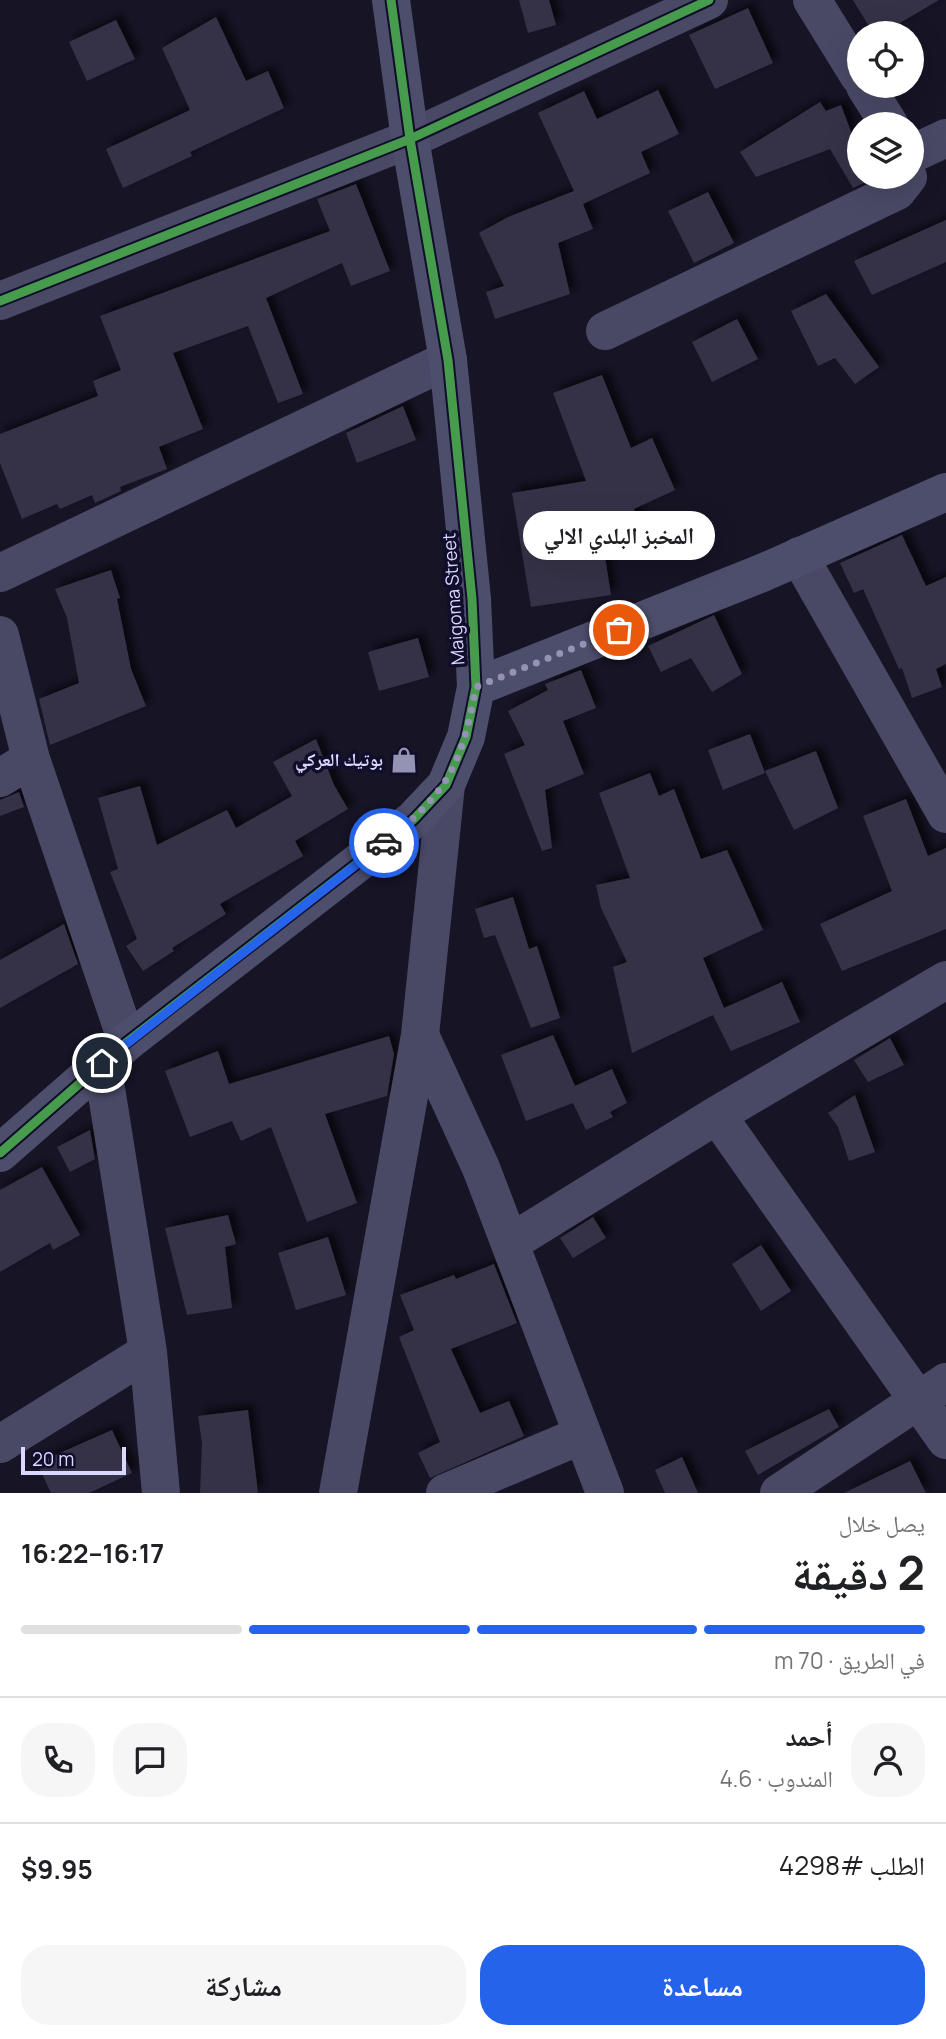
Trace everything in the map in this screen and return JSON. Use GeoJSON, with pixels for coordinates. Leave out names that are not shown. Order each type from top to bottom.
{"type":"FeatureCollection","features":[{"type":"Feature","properties":{"kind":"street","name":"Maigoma Street"},"geometry":{"type":"LineString","coordinates":[[0,1153],[114,1053],[404,827],[446,785],[466,737],[476,687],[472,599],[448,360],[410,139],[391,0]]}},
{"type":"Feature","properties":{"kind":"street"},"geometry":{"type":"LineString","coordinates":[[0,301],[410,139],[709,0]]}},
{"type":"Feature","properties":{"kind":"street"},"geometry":{"type":"LineString","coordinates":[[812,0],[847,57]]}},
{"type":"Feature","properties":{"kind":"street"},"geometry":{"type":"LineString","coordinates":[[924,148],[946,138]]}},
{"type":"Feature","properties":{"kind":"street"},"geometry":{"type":"LineString","coordinates":[[605,331],[899,189]]}},
{"type":"Feature","properties":{"kind":"street"},"geometry":{"type":"LineString","coordinates":[[0,573],[448,360]]}},
{"type":"Feature","properties":{"kind":"street"},"geometry":{"type":"LineString","coordinates":[[476,687],[799,556],[946,492]]}},
{"type":"Feature","properties":{"kind":"street"},"geometry":{"type":"LineString","coordinates":[[799,556],[946,814]]}},
{"type":"Feature","properties":{"kind":"street"},"geometry":{"type":"LineString","coordinates":[[0,635],[16,768],[114,1053],[161,1493]]}},
{"type":"Feature","properties":{"kind":"street"},"geometry":{"type":"LineString","coordinates":[[338,1493],[420,1035],[446,785]]}},
{"type":"Feature","properties":{"kind":"street"},"geometry":{"type":"LineString","coordinates":[[510,1243],[717,1115],[946,980]]}},
{"type":"Feature","properties":{"kind":"street"},"geometry":{"type":"LineString","coordinates":[[420,1035],[481,1168],[605,1493]]}},
{"type":"Feature","properties":{"kind":"street"},"geometry":{"type":"LineString","coordinates":[[717,1115],[932,1390],[946,1440]]}},
{"type":"Feature","properties":{"kind":"street"},"geometry":{"type":"LineString","coordinates":[[0,1444],[148,1352]]}},
{"type":"Feature","properties":{"kind":"street"},"geometry":{"type":"LineString","coordinates":[[779,1493],[932,1390]]}},
{"type":"Feature","properties":{"kind":"street"},"geometry":{"type":"LineString","coordinates":[[445,1493],[582,1435]]}},
{"type":"Feature","properties":{"kind":"building"},"geometry":{"type":"Polygon","coordinates":[[[519,0],[549,0],[556,25],[528,33],[519,0]]]}},
{"type":"Feature","properties":{"kind":"building"},"geometry":{"type":"Polygon","coordinates":[[[853,0],[939,0],[903,21],[866,21],[853,0]]]}},
{"type":"Feature","properties":{"kind":"building"},"geometry":{"type":"Polygon","coordinates":[[[748,8],[773,63],[715,89],[689,35],[748,8]]]}},
{"type":"Feature","properties":{"kind":"building"},"geometry":{"type":"Polygon","coordinates":[[[216,17],[246,81],[268,71],[284,108],[190,152],[192,156],[123,188],[106,149],[190,110],[162,48],[216,17]]]}},
{"type":"Feature","properties":{"kind":"building"},"geometry":{"type":"Polygon","coordinates":[[[116,20],[135,59],[87,81],[69,42],[116,20]]]}},
{"type":"Feature","properties":{"kind":"building"},"geometry":{"type":"Polygon","coordinates":[[[658,90],[679,134],[641,152],[650,173],[583,204],[593,229],[558,243],[570,294],[495,319],[486,292],[504,286],[479,233],[508,217],[574,191],[538,113],[584,91],[597,119],[658,90]]]}},
{"type":"Feature","properties":{"kind":"building"},"geometry":{"type":"Polygon","coordinates":[[[820,102],[826,111],[841,105],[847,121],[847,178],[830,149],[756,177],[740,152],[820,102]]]}},
{"type":"Feature","properties":{"kind":"building"},"geometry":{"type":"Polygon","coordinates":[[[356,184],[390,271],[351,286],[342,263],[266,298],[303,394],[278,403],[248,326],[173,353],[203,429],[159,447],[167,469],[120,487],[121,491],[95,503],[92,495],[60,509],[57,504],[22,519],[0,463],[0,434],[98,396],[93,381],[121,370],[100,316],[330,231],[317,199],[356,184]]]}},
{"type":"Feature","properties":{"kind":"building"},"geometry":{"type":"Polygon","coordinates":[[[708,192],[734,243],[694,263],[668,211],[708,192]]]}},
{"type":"Feature","properties":{"kind":"building"},"geometry":{"type":"Polygon","coordinates":[[[946,220],[946,262],[872,295],[854,261],[946,220]]]}},
{"type":"Feature","properties":{"kind":"building"},"geometry":{"type":"Polygon","coordinates":[[[826,294],[879,367],[855,384],[835,358],[818,366],[791,311],[826,294]]]}},
{"type":"Feature","properties":{"kind":"building"},"geometry":{"type":"Polygon","coordinates":[[[737,319],[758,359],[712,382],[692,342],[737,319]]]}},
{"type":"Feature","properties":{"kind":"building"},"geometry":{"type":"Polygon","coordinates":[[[602,375],[631,448],[652,438],[675,490],[634,509],[647,538],[605,557],[611,595],[531,607],[512,493],[586,481],[553,393],[602,375]]]}},
{"type":"Feature","properties":{"kind":"building"},"geometry":{"type":"Polygon","coordinates":[[[403,406],[416,440],[357,463],[346,433],[403,406]]]}},
{"type":"Feature","properties":{"kind":"building"},"geometry":{"type":"Polygon","coordinates":[[[902,535],[926,586],[946,577],[946,664],[936,669],[942,687],[912,698],[902,668],[899,669],[863,589],[854,593],[840,563],[902,535]]]}},
{"type":"Feature","properties":{"kind":"building"},"geometry":{"type":"Polygon","coordinates":[[[111,570],[120,598],[117,599],[131,669],[146,706],[50,745],[39,699],[79,683],[67,618],[55,589],[111,570]]]}},
{"type":"Feature","properties":{"kind":"building"},"geometry":{"type":"Polygon","coordinates":[[[714,615],[742,674],[712,692],[691,658],[661,672],[648,646],[714,615]]]}},
{"type":"Feature","properties":{"kind":"building"},"geometry":{"type":"Polygon","coordinates":[[[418,638],[429,677],[379,691],[368,652],[418,638]]]}},
{"type":"Feature","properties":{"kind":"building"},"geometry":{"type":"Polygon","coordinates":[[[581,670],[596,708],[563,721],[584,774],[545,790],[552,848],[542,851],[504,754],[525,745],[508,711],[548,690],[545,684],[581,670]]]}},
{"type":"Feature","properties":{"kind":"building"},"geometry":{"type":"Polygon","coordinates":[[[750,734],[765,773],[723,790],[708,750],[750,734]]]}},
{"type":"Feature","properties":{"kind":"building"},"geometry":{"type":"Polygon","coordinates":[[[316,739],[334,785],[348,809],[295,841],[303,856],[220,904],[226,914],[172,948],[174,951],[143,971],[126,946],[137,939],[110,872],[118,869],[98,798],[140,786],[157,845],[227,810],[236,828],[292,796],[273,762],[316,739]]]}},
{"type":"Feature","properties":{"kind":"building"},"geometry":{"type":"Polygon","coordinates":[[[816,751],[838,808],[794,830],[765,771],[816,751]]]}},
{"type":"Feature","properties":{"kind":"building"},"geometry":{"type":"Polygon","coordinates":[[[650,773],[659,796],[674,789],[701,859],[727,850],[763,930],[703,958],[724,1008],[782,982],[800,1022],[731,1051],[713,1015],[632,1053],[613,967],[627,962],[601,908],[596,885],[630,878],[599,793],[650,773]]]}},
{"type":"Feature","properties":{"kind":"building"},"geometry":{"type":"Polygon","coordinates":[[[19,792],[24,807],[0,816],[0,800],[19,792]]]}},
{"type":"Feature","properties":{"kind":"building"},"geometry":{"type":"Polygon","coordinates":[[[906,799],[928,856],[946,848],[946,929],[842,971],[820,924],[892,891],[863,816],[906,799]]]}},
{"type":"Feature","properties":{"kind":"building"},"geometry":{"type":"Polygon","coordinates":[[[513,897],[529,949],[537,946],[560,1018],[531,1028],[495,935],[484,938],[475,909],[513,897]]]}},
{"type":"Feature","properties":{"kind":"building"},"geometry":{"type":"Polygon","coordinates":[[[64,924],[78,964],[0,1008],[0,960],[64,924]]]}},
{"type":"Feature","properties":{"kind":"building"},"geometry":{"type":"Polygon","coordinates":[[[553,1035],[575,1086],[612,1069],[627,1103],[610,1112],[613,1117],[586,1130],[573,1103],[526,1121],[501,1055],[553,1035]]]}},
{"type":"Feature","properties":{"kind":"building"},"geometry":{"type":"Polygon","coordinates":[[[389,1036],[394,1054],[387,1096],[325,1114],[357,1203],[307,1222],[271,1127],[241,1141],[232,1121],[190,1137],[165,1071],[218,1051],[229,1084],[389,1036]]]}},
{"type":"Feature","properties":{"kind":"building"},"geometry":{"type":"Polygon","coordinates":[[[890,1038],[904,1065],[868,1082],[854,1060],[890,1038]]]}},
{"type":"Feature","properties":{"kind":"building"},"geometry":{"type":"Polygon","coordinates":[[[855,1095],[875,1152],[849,1161],[838,1127],[828,1113],[855,1095]]]}},
{"type":"Feature","properties":{"kind":"building"},"geometry":{"type":"Polygon","coordinates":[[[90,1130],[95,1159],[70,1172],[57,1147],[90,1130]]]}},
{"type":"Feature","properties":{"kind":"building"},"geometry":{"type":"Polygon","coordinates":[[[42,1167],[80,1235],[53,1250],[50,1243],[0,1272],[0,1190],[42,1167]]]}},
{"type":"Feature","properties":{"kind":"building"},"geometry":{"type":"Polygon","coordinates":[[[228,1215],[236,1244],[225,1247],[232,1308],[187,1315],[165,1228],[228,1215]]]}},
{"type":"Feature","properties":{"kind":"building"},"geometry":{"type":"Polygon","coordinates":[[[593,1217],[606,1238],[573,1258],[560,1238],[593,1217]]]}},
{"type":"Feature","properties":{"kind":"building"},"geometry":{"type":"Polygon","coordinates":[[[328,1237],[346,1295],[296,1310],[278,1253],[328,1237]]]}},
{"type":"Feature","properties":{"kind":"building"},"geometry":{"type":"Polygon","coordinates":[[[761,1245],[791,1291],[761,1311],[732,1264],[761,1245]]]}},
{"type":"Feature","properties":{"kind":"building"},"geometry":{"type":"Polygon","coordinates":[[[494,1264],[517,1323],[451,1349],[480,1413],[509,1401],[524,1436],[430,1478],[418,1453],[440,1442],[399,1337],[414,1330],[400,1295],[454,1275],[456,1279],[494,1264]]]}},
{"type":"Feature","properties":{"kind":"building"},"geometry":{"type":"Polygon","coordinates":[[[829,1409],[839,1427],[758,1475],[745,1451],[829,1409]]]}},
{"type":"Feature","properties":{"kind":"building"},"geometry":{"type":"Polygon","coordinates":[[[248,1410],[258,1493],[200,1493],[202,1443],[198,1416],[248,1410]]]}},
{"type":"Feature","properties":{"kind":"building"},"geometry":{"type":"Polygon","coordinates":[[[112,1430],[132,1473],[89,1493],[51,1493],[37,1463],[112,1430]]]}},
{"type":"Feature","properties":{"kind":"building"},"geometry":{"type":"Polygon","coordinates":[[[682,1457],[698,1493],[665,1493],[655,1470],[682,1457]]]}},
{"type":"Feature","properties":{"kind":"building"},"geometry":{"type":"Polygon","coordinates":[[[910,1461],[926,1493],[844,1493],[910,1461]]]}},
{"type":"Feature","properties":{"kind":"cycle path"},"geometry":{"type":"LineString","coordinates":[[0,1153],[127,1042],[413,820],[446,785],[466,737],[476,687],[472,599],[448,360],[410,139],[391,0]]}},
{"type":"Feature","properties":{"kind":"cycle path"},"geometry":{"type":"LineString","coordinates":[[0,301],[410,139],[709,0]]}},
{"type":"Feature","properties":{"kind":"way so far"},"geometry":{"type":"LineString","coordinates":[[384,843],[413,820],[446,785],[466,737],[476,687],[619,630]]}},
{"type":"Feature","properties":{"kind":"place","name":"المخبز البلدي الالي"},"geometry":{"type":"Point","coordinates":[619,630]}},
{"type":"Feature","properties":{"kind":"place","name":"بوتيك العركي"},"geometry":{"type":"Point","coordinates":[404,760]}},
{"type":"Feature","properties":{"kind":"route"},"geometry":{"type":"LineString","coordinates":[[102,1063],[384,843]]}}]}
